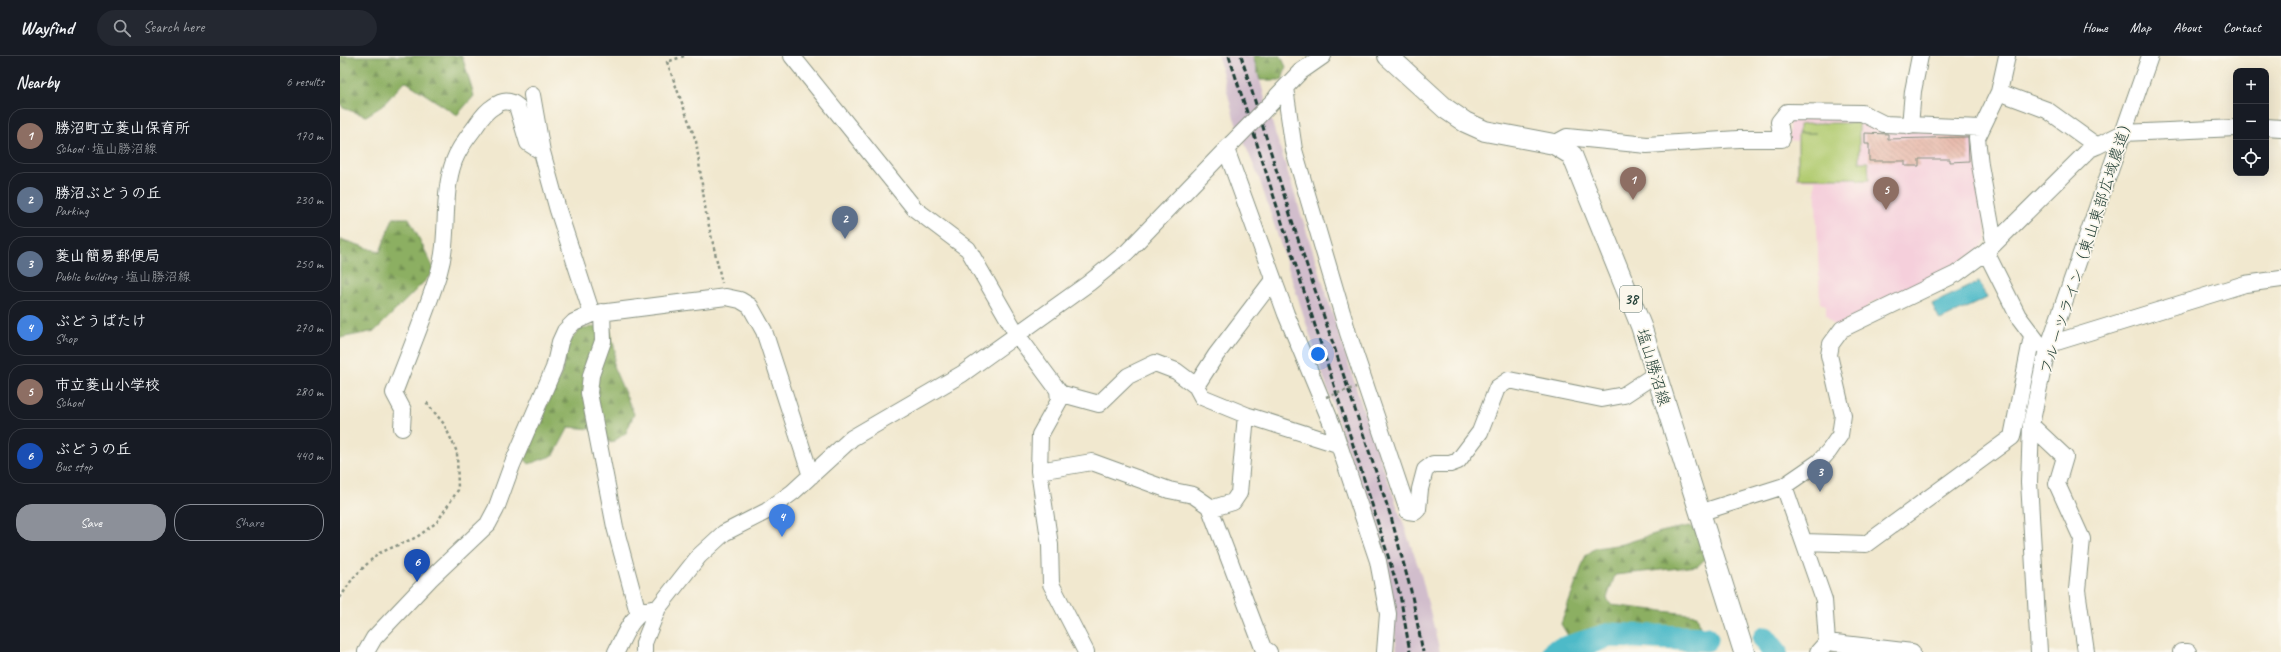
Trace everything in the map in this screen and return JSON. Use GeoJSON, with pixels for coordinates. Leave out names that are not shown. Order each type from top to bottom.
{"type":"FeatureCollection","features":[{"type":"Feature","properties":{"kind":"main road","name":"塩山勝沼線"},"geometry":{"type":"LineString","coordinates":[[1388,56],[1446,109],[1465,122],[1486,131],[1554,144],[1572,155],[1641,326],[1744,652]]}},
{"type":"Feature","properties":{"kind":"street"},"geometry":{"type":"LineString","coordinates":[[792,56],[915,209],[968,249],[1018,336],[1058,392],[1059,401],[1040,435],[1039,471],[1050,545],[1051,584],[1086,652]]}},
{"type":"Feature","properties":{"kind":"street"},"geometry":{"type":"LineString","coordinates":[[616,652],[632,621],[652,609],[699,556],[724,533],[767,511],[811,476],[852,438],[962,374],[1018,336],[1127,252],[1300,72],[1323,56]]}},
{"type":"Feature","properties":{"kind":"street"},"geometry":{"type":"LineString","coordinates":[[1910,126],[1913,91],[1920,56]]}},
{"type":"Feature","properties":{"kind":"street"},"geometry":{"type":"LineString","coordinates":[[2007,56],[1999,92],[1981,128],[1978,138],[1980,165],[1990,247],[2018,316],[2032,336],[2048,349],[2245,284],[2281,279]]}},
{"type":"Feature","properties":{"kind":"street","name":"フルーツライン（東山東部広域農道）"},"geometry":{"type":"LineString","coordinates":[[2039,652],[2029,482],[2031,425],[2048,349],[2150,56]]}},
{"type":"Feature","properties":{"kind":"street"},"geometry":{"type":"LineString","coordinates":[[1999,92],[2047,110],[2097,146]]}},
{"type":"Feature","properties":{"kind":"street"},"geometry":{"type":"LineString","coordinates":[[1280,93],[1296,158],[1348,334],[1408,511],[1415,512],[1418,509],[1420,489],[1425,470],[1433,464],[1450,464],[1458,460],[1480,432],[1497,388],[1509,380],[1602,399],[1624,395],[1656,374]]}},
{"type":"Feature","properties":{"kind":"street"},"geometry":{"type":"LineString","coordinates":[[532,95],[542,152],[558,210],[597,313],[603,340],[591,375],[589,394],[616,527],[637,609],[652,609]]}},
{"type":"Feature","properties":{"kind":"street"},"geometry":{"type":"LineString","coordinates":[[402,428],[403,410],[394,393],[439,272],[444,246],[447,193],[454,161],[464,142],[489,109],[498,103],[507,101],[512,102],[517,106],[528,143],[542,152]]}},
{"type":"Feature","properties":{"kind":"street"},"geometry":{"type":"LineString","coordinates":[[1554,144],[1567,137],[1647,145],[1738,139],[1782,139],[1780,122],[1787,112],[1862,113],[1884,124],[1981,128]]}},
{"type":"Feature","properties":{"kind":"street"},"geometry":{"type":"LineString","coordinates":[[2269,127],[2281,128]]}},
{"type":"Feature","properties":{"kind":"street"},"geometry":{"type":"LineString","coordinates":[[1699,513],[1784,486],[1819,462],[1840,436],[1843,415],[1829,355],[1831,344],[1842,330],[1956,274],[1990,247],[2090,149],[2123,133],[2233,128]]}},
{"type":"Feature","properties":{"kind":"street"},"geometry":{"type":"LineString","coordinates":[[1229,146],[1273,280],[1333,427],[1337,444],[1378,561],[1388,614],[1385,652]]}},
{"type":"Feature","properties":{"kind":"street"},"geometry":{"type":"LineString","coordinates":[[1196,386],[1216,355],[1273,280]]}},
{"type":"Feature","properties":{"kind":"street"},"geometry":{"type":"LineString","coordinates":[[366,652],[374,638],[430,579],[488,524],[554,368],[560,342],[565,331],[574,322],[597,313],[726,297],[740,300],[750,306],[764,331],[811,476]]}},
{"type":"Feature","properties":{"kind":"street"},"geometry":{"type":"LineString","coordinates":[[1804,542],[1866,544],[2012,437],[2032,336]]}},
{"type":"Feature","properties":{"kind":"street"},"geometry":{"type":"LineString","coordinates":[[1058,392],[1099,404],[1128,376],[1155,364],[1176,371],[1196,386],[1202,396],[1246,415],[1337,444]]}},
{"type":"Feature","properties":{"kind":"street"},"geometry":{"type":"LineString","coordinates":[[1210,509],[1233,502],[1239,493],[1246,415]]}},
{"type":"Feature","properties":{"kind":"street"},"geometry":{"type":"LineString","coordinates":[[2031,425],[2065,458],[2057,484],[2082,539],[2077,590],[2086,652]]}},
{"type":"Feature","properties":{"kind":"street"},"geometry":{"type":"LineString","coordinates":[[1039,471],[1092,462],[1170,490],[1193,496],[1209,506],[1264,651]]}},
{"type":"Feature","properties":{"kind":"street"},"geometry":{"type":"LineString","coordinates":[[1784,486],[1824,600],[1822,647],[1912,652]]}},
{"type":"Feature","properties":{"kind":"street"},"geometry":{"type":"LineString","coordinates":[[644,652],[644,643],[652,609]]}},
{"type":"Feature","properties":{"kind":"street"},"geometry":{"type":"LineString","coordinates":[[2181,652],[2188,652]]}},
{"type":"Feature","properties":{"kind":"path"},"geometry":{"type":"LineString","coordinates":[[684,56],[667,62],[696,141],[706,213],[726,297]]}},
{"type":"Feature","properties":{"kind":"path"},"geometry":{"type":"LineString","coordinates":[[1326,398],[1356,387]]}},
{"type":"Feature","properties":{"kind":"path"},"geometry":{"type":"LineString","coordinates":[[340,598],[353,578],[377,554],[417,537],[437,522],[458,490],[457,452],[444,424],[426,402]]}},
{"type":"Feature","properties":{"kind":"shaded area"},"geometry":{"type":"Polygon","coordinates":[[[1218,56],[1253,56],[1274,129],[1364,412],[1421,574],[1440,652],[1397,652],[1390,594],[1365,505],[1259,178],[1234,118],[1218,56]]]}},
{"type":"Feature","properties":{"kind":"shaded area"},"geometry":{"type":"Polygon","coordinates":[[[1859,116],[1873,127],[1969,135],[1973,139],[1987,239],[1972,258],[1968,257],[1905,292],[1870,303],[1863,313],[1835,327],[1826,315],[1826,305],[1820,303],[1815,180],[1797,180],[1797,141],[1789,140],[1789,121],[1793,117],[1859,116]]]}},
{"type":"Feature","properties":{"kind":"green space"},"geometry":{"type":"Polygon","coordinates":[[[340,56],[462,56],[474,96],[457,115],[405,81],[382,106],[366,116],[343,108],[340,102],[340,56]]]}},
{"type":"Feature","properties":{"kind":"green space"},"geometry":{"type":"Polygon","coordinates":[[[1253,56],[1281,56],[1286,67],[1282,80],[1260,80],[1253,56]]]}},
{"type":"Feature","properties":{"kind":"green space"},"geometry":{"type":"Polygon","coordinates":[[[1816,123],[1859,123],[1859,162],[1868,162],[1869,180],[1858,180],[1857,178],[1798,178],[1799,125],[1816,123]]]}},
{"type":"Feature","properties":{"kind":"green space"},"geometry":{"type":"Polygon","coordinates":[[[393,218],[409,218],[435,271],[375,331],[340,338],[340,239],[380,252],[393,218]]]}},
{"type":"Feature","properties":{"kind":"green space"},"geometry":{"type":"Polygon","coordinates":[[[609,324],[615,351],[613,366],[634,414],[626,433],[611,443],[591,429],[569,427],[554,455],[529,464],[523,457],[562,372],[567,345],[580,329],[609,324]]]}},
{"type":"Feature","properties":{"kind":"green space"},"geometry":{"type":"Polygon","coordinates":[[[1690,526],[1698,531],[1708,556],[1698,566],[1615,575],[1607,598],[1611,605],[1697,615],[1701,630],[1683,650],[1650,647],[1591,636],[1570,639],[1561,624],[1586,555],[1596,548],[1623,544],[1664,531],[1690,526]]]}},
{"type":"Feature","properties":{"kind":"water"},"geometry":{"type":"Polygon","coordinates":[[[1979,282],[1987,298],[1940,320],[1932,304],[1979,282]]]}},
{"type":"Feature","properties":{"kind":"building"},"geometry":{"type":"Polygon","coordinates":[[[1865,133],[1888,134],[1888,139],[1968,137],[1969,161],[1950,162],[1950,159],[1919,159],[1919,166],[1905,166],[1905,161],[1869,161],[1869,144],[1865,144],[1865,133]]]}},
{"type":"Feature","properties":{"kind":"waterway"},"geometry":{"type":"LineString","coordinates":[[1555,652],[1610,635],[1706,639]]}},
{"type":"Feature","properties":{"kind":"waterway"},"geometry":{"type":"LineString","coordinates":[[1765,639],[1775,652]]}},
{"type":"Feature","properties":{"kind":"railway"},"geometry":{"type":"LineString","coordinates":[[1229,56],[1400,595],[1410,652]]}},
{"type":"Feature","properties":{"kind":"railway"},"geometry":{"type":"LineString","coordinates":[[1241,56],[1294,227],[1391,517],[1411,591],[1423,652]]}},
{"type":"Feature","properties":{"kind":"place","name":"勝沼町立菱山保育所"},"geometry":{"type":"Point","coordinates":[1633,200]}},
{"type":"Feature","properties":{"kind":"place","name":"市立菱山小学校"},"geometry":{"type":"Point","coordinates":[1886,210]}},
{"type":"Feature","properties":{"kind":"place","name":"勝沼ぶどうの丘"},"geometry":{"type":"Point","coordinates":[845,239]}},
{"type":"Feature","properties":{"kind":"place","name":"菱山簡易郵便局"},"geometry":{"type":"Point","coordinates":[1820,492]}},
{"type":"Feature","properties":{"kind":"place","name":"ぶどうばたけ"},"geometry":{"type":"Point","coordinates":[782,537]}},
{"type":"Feature","properties":{"kind":"place","name":"ぶどうの丘"},"geometry":{"type":"Point","coordinates":[417,582]}}]}
